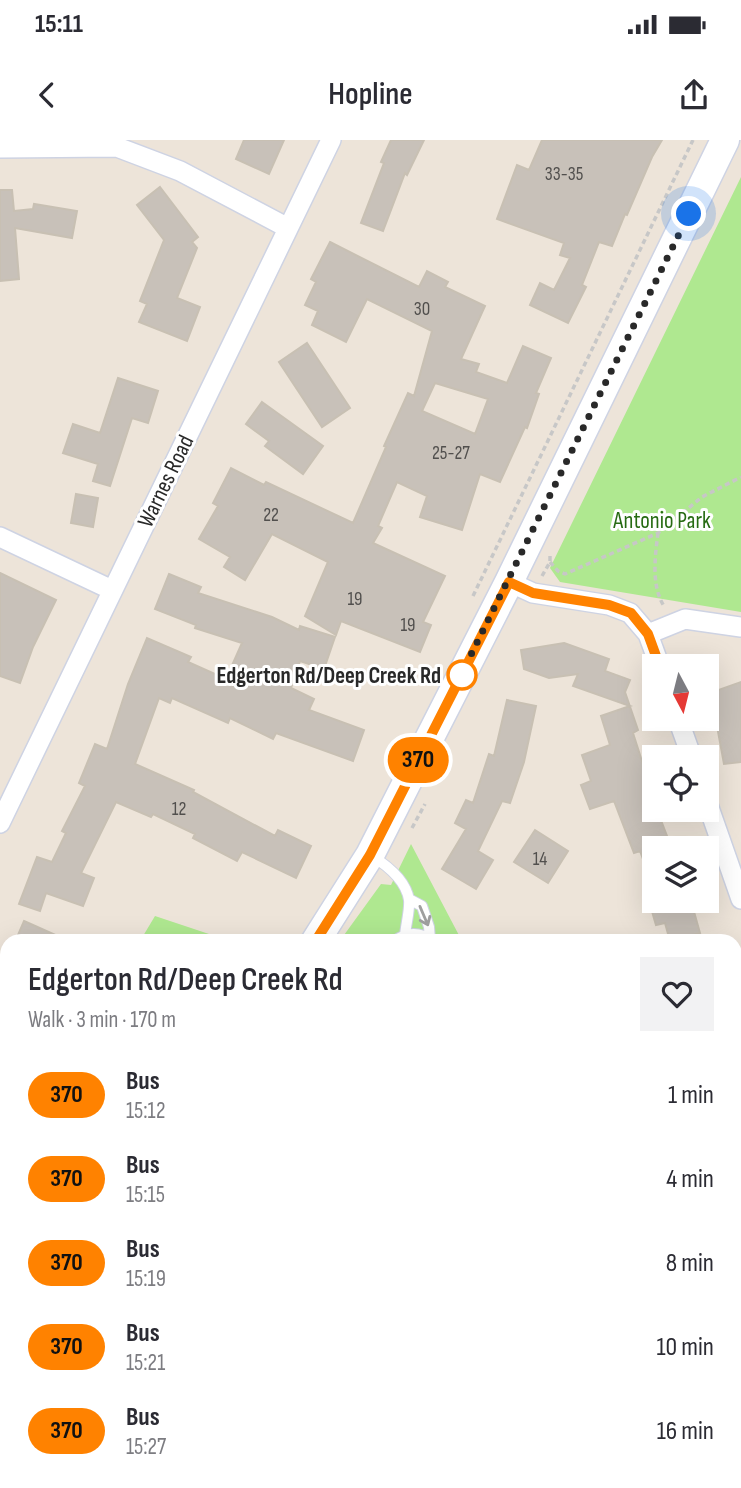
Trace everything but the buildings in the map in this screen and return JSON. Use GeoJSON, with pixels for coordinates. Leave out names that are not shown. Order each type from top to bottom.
{"type":"FeatureCollection","features":[{"type":"Feature","properties":{"kind":"main road"},"geometry":{"type":"LineString","coordinates":[[320,934],[370,855],[509,582],[725,140]]}},
{"type":"Feature","properties":{"kind":"street","name":"Warnes Road"},"geometry":{"type":"LineString","coordinates":[[0,823],[331,140]]}},
{"type":"Feature","properties":{"kind":"street"},"geometry":{"type":"LineString","coordinates":[[0,148],[117,147],[180,171],[288,228]]}},
{"type":"Feature","properties":{"kind":"street"},"geometry":{"type":"LineString","coordinates":[[0,537],[112,590]]}},
{"type":"Feature","properties":{"kind":"street"},"geometry":{"type":"LineString","coordinates":[[509,582],[533,593],[609,605],[631,613],[656,630],[659,654]]}},
{"type":"Feature","properties":{"kind":"street"},"geometry":{"type":"LineString","coordinates":[[656,630],[685,619],[741,628]]}},
{"type":"Feature","properties":{"kind":"street"},"geometry":{"type":"LineString","coordinates":[[714,822],[741,899]]}},
{"type":"Feature","properties":{"kind":"lane"},"geometry":{"type":"LineString","coordinates":[[370,855],[387,865],[399,878],[409,899],[405,934]]}},
{"type":"Feature","properties":{"kind":"lane"},"geometry":{"type":"LineString","coordinates":[[409,899],[422,906],[430,934]]}},
{"type":"Feature","properties":{"kind":"path"},"geometry":{"type":"LineString","coordinates":[[467,607],[694,140]]}},
{"type":"Feature","properties":{"kind":"path"},"geometry":{"type":"LineString","coordinates":[[550,562],[565,574],[658,533],[702,497],[741,477]]}},
{"type":"Feature","properties":{"kind":"path"},"geometry":{"type":"LineString","coordinates":[[656,630],[664,607],[658,597],[658,533]]}},
{"type":"Feature","properties":{"kind":"green space","name":"Antonio Park"},"geometry":{"type":"Polygon","coordinates":[[[741,177],[741,612],[560,582],[550,568],[741,177]]]}},
{"type":"Feature","properties":{"kind":"green space"},"geometry":{"type":"Polygon","coordinates":[[[411,844],[458,934],[345,934],[381,884],[391,885],[411,844]]]}},
{"type":"Feature","properties":{"kind":"green space"},"geometry":{"type":"Polygon","coordinates":[[[155,916],[209,934],[144,934],[155,916]]]}},
{"type":"Feature","properties":{"kind":"bus line","name":"370"},"geometry":{"type":"LineString","coordinates":[[321,934],[370,855],[509,582],[533,593],[609,605],[631,613],[648,634],[655,654]]}},
{"type":"Feature","properties":{"kind":"place","name":"Edgerton Rd/Deep Creek Rd"},"geometry":{"type":"Point","coordinates":[462,675]}},
{"type":"Feature","properties":{"kind":"route"},"geometry":{"type":"LineString","coordinates":[[462,675],[458,681],[689,214]]}}]}
